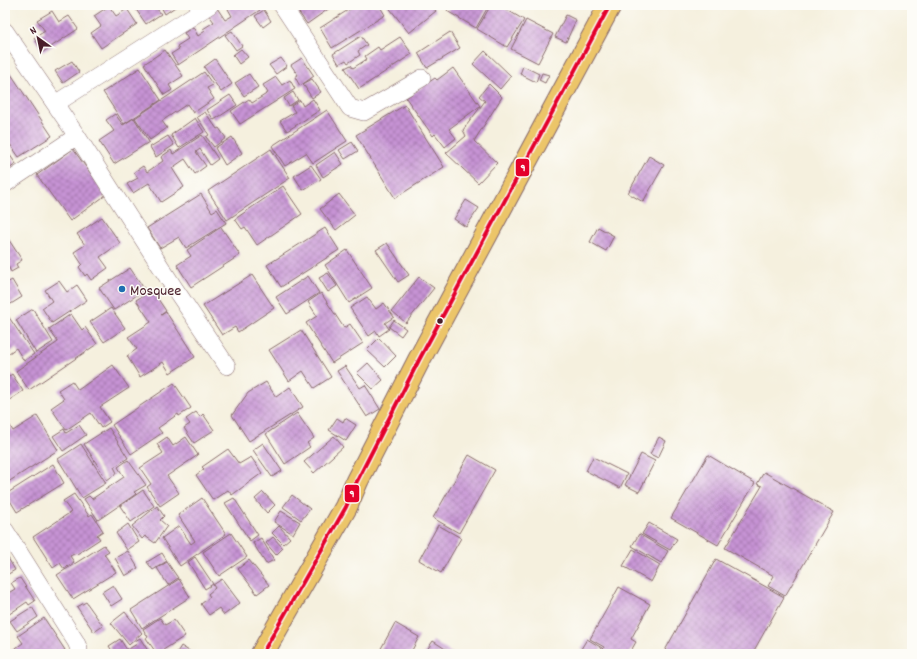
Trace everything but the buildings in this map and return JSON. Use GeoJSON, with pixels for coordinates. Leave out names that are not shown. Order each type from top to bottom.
{"type":"FeatureCollection","features":[{"type":"Feature","properties":{"kind":"main road"},"geometry":{"type":"LineString","coordinates":[[262,654],[346,507],[357,481],[419,360],[610,5]]}},
{"type":"Feature","properties":{"kind":"street"},"geometry":{"type":"LineString","coordinates":[[55,104],[210,5]]}},
{"type":"Feature","properties":{"kind":"street"},"geometry":{"type":"LineString","coordinates":[[282,5],[350,108],[364,112],[422,78]]}},
{"type":"Feature","properties":{"kind":"street"},"geometry":{"type":"LineString","coordinates":[[5,31],[77,136],[175,289],[227,366]]}},
{"type":"Feature","properties":{"kind":"street"},"geometry":{"type":"LineString","coordinates":[[5,184],[77,136]]}},
{"type":"Feature","properties":{"kind":"street"},"geometry":{"type":"LineString","coordinates":[[5,530],[76,642],[79,649],[78,654]]}},
{"type":"Feature","properties":{"kind":"transit line","name":"9"},"geometry":{"type":"LineString","coordinates":[[262,654],[346,507],[357,481],[419,360],[610,5]]}},
{"type":"Feature","properties":{"kind":"place","name":"Mosquee"},"geometry":{"type":"Point","coordinates":[122,289]}}]}
